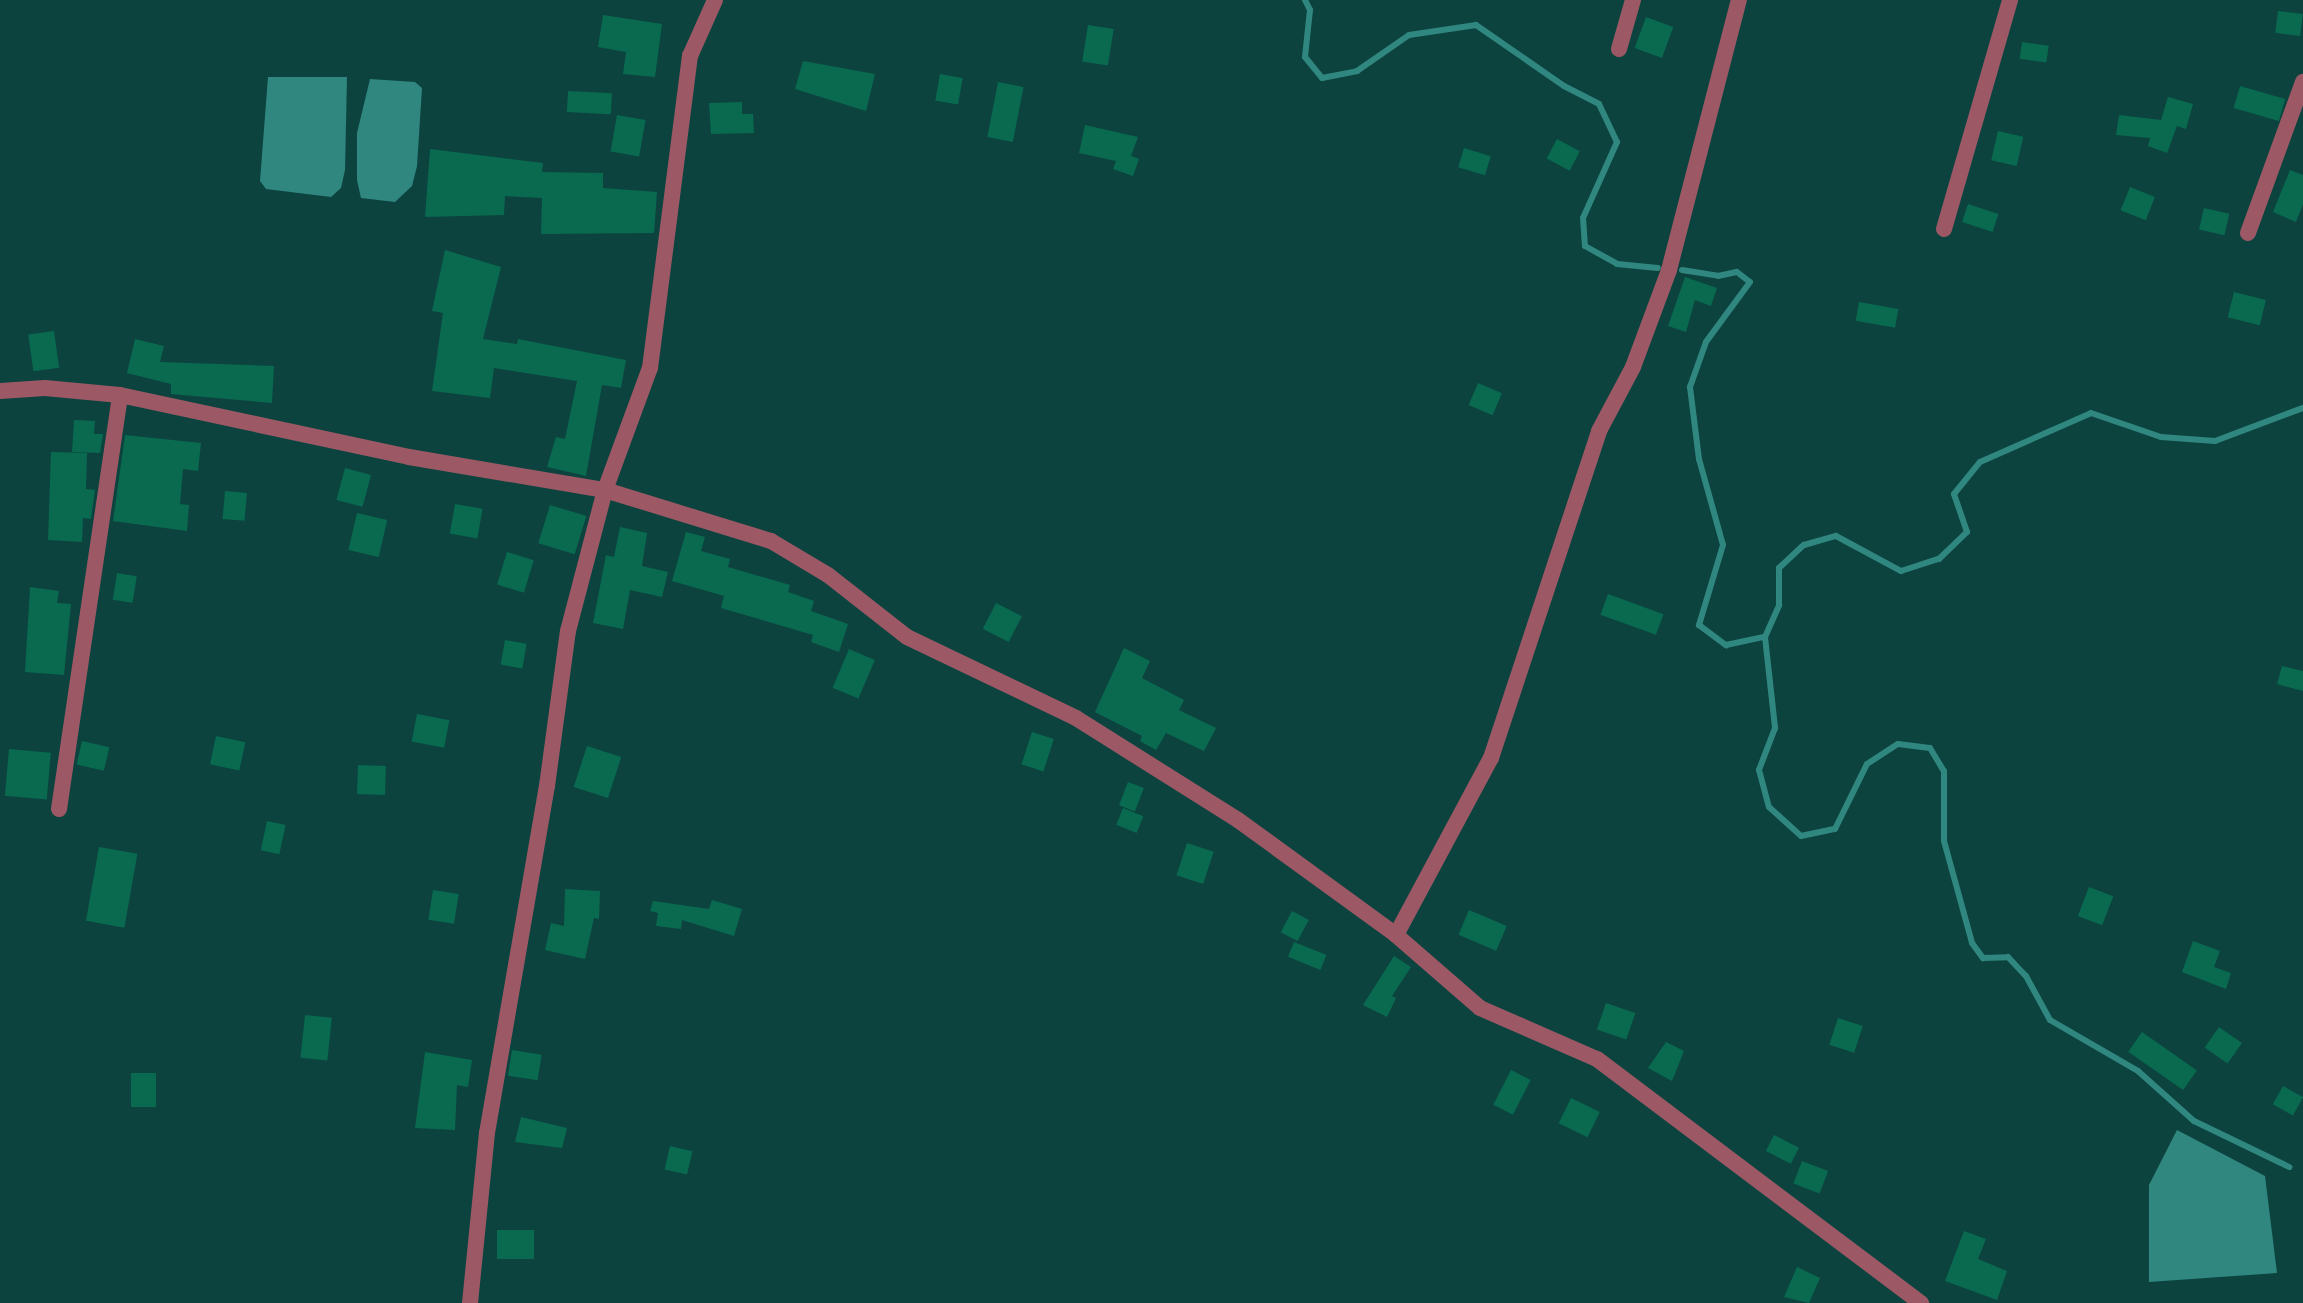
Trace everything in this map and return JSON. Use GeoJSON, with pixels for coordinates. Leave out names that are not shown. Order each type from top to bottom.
{"type":"FeatureCollection","features":[{"type":"Feature","properties":{"kind":"street"},"geometry":{"type":"LineString","coordinates":[[470,1303],[487,1133],[547,786],[568,631],[605,490],[650,368],[690,56],[715,0]]}},
{"type":"Feature","properties":{"kind":"street"},"geometry":{"type":"LineString","coordinates":[[1619,49],[1633,0]]}},
{"type":"Feature","properties":{"kind":"street"},"geometry":{"type":"LineString","coordinates":[[1396,935],[1491,758],[1599,431],[1633,367],[1669,270],[1739,0]]}},
{"type":"Feature","properties":{"kind":"street"},"geometry":{"type":"LineString","coordinates":[[1944,229],[2010,0]]}},
{"type":"Feature","properties":{"kind":"street"},"geometry":{"type":"LineString","coordinates":[[2248,233],[2303,82]]}},
{"type":"Feature","properties":{"kind":"street"},"geometry":{"type":"LineString","coordinates":[[0,391],[45,388],[120,395],[409,457],[605,490],[771,541],[828,575],[907,637],[1076,718],[1226,812],[1396,935],[1480,1008],[1597,1059],[1921,1303]]}},
{"type":"Feature","properties":{"kind":"street"},"geometry":{"type":"LineString","coordinates":[[59,809],[120,395]]}},
{"type":"Feature","properties":{"kind":"water"},"geometry":{"type":"Polygon","coordinates":[[[268,77],[347,77],[345,170],[341,188],[331,197],[266,189],[260,181],[268,77]]]}},
{"type":"Feature","properties":{"kind":"water"},"geometry":{"type":"Polygon","coordinates":[[[370,79],[415,82],[422,88],[417,166],[412,186],[395,202],[361,198],[357,180],[357,133],[370,79]]]}},
{"type":"Feature","properties":{"kind":"water"},"geometry":{"type":"Polygon","coordinates":[[[2177,1130],[2265,1176],[2277,1273],[2149,1282],[2149,1185],[2177,1130]]]}},
{"type":"Feature","properties":{"kind":"building"},"geometry":{"type":"Polygon","coordinates":[[[2278,11],[2303,14],[2300,36],[2275,33],[2278,11]]]}},
{"type":"Feature","properties":{"kind":"building"},"geometry":{"type":"Polygon","coordinates":[[[603,15],[662,24],[655,77],[623,74],[626,52],[598,47],[603,15]]]}},
{"type":"Feature","properties":{"kind":"building"},"geometry":{"type":"Polygon","coordinates":[[[1646,17],[1673,27],[1662,58],[1635,48],[1646,17]]]}},
{"type":"Feature","properties":{"kind":"building"},"geometry":{"type":"Polygon","coordinates":[[[1088,25],[1114,29],[1108,66],[1082,62],[1088,25]]]}},
{"type":"Feature","properties":{"kind":"building"},"geometry":{"type":"Polygon","coordinates":[[[2022,42],[2049,46],[2046,63],[2020,59],[2022,42]]]}},
{"type":"Feature","properties":{"kind":"building"},"geometry":{"type":"Polygon","coordinates":[[[803,61],[875,74],[866,111],[795,89],[803,61]]]}},
{"type":"Feature","properties":{"kind":"building"},"geometry":{"type":"Polygon","coordinates":[[[940,74],[963,78],[958,105],[935,101],[940,74]]]}},
{"type":"Feature","properties":{"kind":"building"},"geometry":{"type":"Polygon","coordinates":[[[998,82],[1024,87],[1013,142],[987,137],[998,82]]]}},
{"type":"Feature","properties":{"kind":"building"},"geometry":{"type":"Polygon","coordinates":[[[2240,86],[2285,99],[2279,121],[2234,108],[2240,86]]]}},
{"type":"Feature","properties":{"kind":"building"},"geometry":{"type":"Polygon","coordinates":[[[568,91],[612,93],[611,114],[567,112],[568,91]]]}},
{"type":"Feature","properties":{"kind":"building"},"geometry":{"type":"Polygon","coordinates":[[[2168,97],[2193,104],[2186,129],[2177,126],[2167,153],[2148,146],[2150,138],[2116,135],[2119,115],[2161,120],[2168,97]]]}},
{"type":"Feature","properties":{"kind":"building"},"geometry":{"type":"Polygon","coordinates":[[[742,102],[742,114],[753,114],[754,133],[711,134],[709,103],[742,102]]]}},
{"type":"Feature","properties":{"kind":"building"},"geometry":{"type":"Polygon","coordinates":[[[617,115],[646,120],[639,156],[611,151],[617,115]]]}},
{"type":"Feature","properties":{"kind":"building"},"geometry":{"type":"Polygon","coordinates":[[[1085,125],[1138,137],[1131,156],[1139,159],[1133,176],[1113,169],[1116,161],[1079,153],[1085,125]]]}},
{"type":"Feature","properties":{"kind":"building"},"geometry":{"type":"Polygon","coordinates":[[[1998,131],[2023,137],[2017,166],[1991,160],[1998,131]]]}},
{"type":"Feature","properties":{"kind":"building"},"geometry":{"type":"Polygon","coordinates":[[[1557,139],[1580,151],[1570,171],[1547,158],[1557,139]]]}},
{"type":"Feature","properties":{"kind":"building"},"geometry":{"type":"Polygon","coordinates":[[[1464,148],[1491,156],[1485,175],[1458,167],[1464,148]]]}},
{"type":"Feature","properties":{"kind":"building"},"geometry":{"type":"Polygon","coordinates":[[[430,149],[543,163],[542,172],[603,173],[603,188],[657,192],[654,233],[541,234],[542,198],[505,196],[504,215],[425,217],[430,149]]]}},
{"type":"Feature","properties":{"kind":"building"},"geometry":{"type":"Polygon","coordinates":[[[2290,170],[2303,175],[2303,204],[2296,222],[2273,212],[2290,170]]]}},
{"type":"Feature","properties":{"kind":"building"},"geometry":{"type":"Polygon","coordinates":[[[2130,187],[2155,197],[2146,220],[2121,210],[2130,187]]]}},
{"type":"Feature","properties":{"kind":"building"},"geometry":{"type":"Polygon","coordinates":[[[1968,204],[1998,214],[1993,232],[1962,222],[1968,204]]]}},
{"type":"Feature","properties":{"kind":"building"},"geometry":{"type":"Polygon","coordinates":[[[2204,208],[2229,214],[2224,235],[2199,229],[2204,208]]]}},
{"type":"Feature","properties":{"kind":"building"},"geometry":{"type":"Polygon","coordinates":[[[445,250],[501,267],[483,339],[517,344],[518,339],[626,360],[621,388],[602,385],[586,476],[547,467],[556,437],[565,439],[577,381],[494,368],[490,398],[432,391],[443,313],[432,311],[445,250]]]}},
{"type":"Feature","properties":{"kind":"building"},"geometry":{"type":"Polygon","coordinates":[[[1685,277],[1717,288],[1711,306],[1695,300],[1686,332],[1668,326],[1685,277]]]}},
{"type":"Feature","properties":{"kind":"building"},"geometry":{"type":"Polygon","coordinates":[[[2234,292],[2266,300],[2260,325],[2228,317],[2234,292]]]}},
{"type":"Feature","properties":{"kind":"building"},"geometry":{"type":"Polygon","coordinates":[[[1859,302],[1898,309],[1895,328],[1856,321],[1859,302]]]}},
{"type":"Feature","properties":{"kind":"building"},"geometry":{"type":"Polygon","coordinates":[[[54,331],[59,368],[33,371],[28,335],[54,331]]]}},
{"type":"Feature","properties":{"kind":"building"},"geometry":{"type":"Polygon","coordinates":[[[135,339],[164,346],[160,362],[274,366],[272,403],[171,394],[171,384],[127,373],[135,339]]]}},
{"type":"Feature","properties":{"kind":"building"},"geometry":{"type":"Polygon","coordinates":[[[1478,383],[1502,393],[1493,415],[1469,405],[1478,383]]]}},
{"type":"Feature","properties":{"kind":"building"},"geometry":{"type":"Polygon","coordinates":[[[74,420],[95,421],[94,434],[103,434],[100,453],[72,452],[74,420]]]}},
{"type":"Feature","properties":{"kind":"building"},"geometry":{"type":"Polygon","coordinates":[[[125,435],[201,443],[198,471],[183,469],[180,504],[189,505],[187,531],[113,521],[125,435]]]}},
{"type":"Feature","properties":{"kind":"building"},"geometry":{"type":"Polygon","coordinates":[[[51,452],[87,453],[86,489],[95,490],[91,519],[83,518],[82,542],[48,540],[51,452]]]}},
{"type":"Feature","properties":{"kind":"building"},"geometry":{"type":"Polygon","coordinates":[[[345,468],[371,475],[363,507],[336,500],[345,468]]]}},
{"type":"Feature","properties":{"kind":"building"},"geometry":{"type":"Polygon","coordinates":[[[225,491],[247,493],[244,521],[223,519],[225,491]]]}},
{"type":"Feature","properties":{"kind":"building"},"geometry":{"type":"Polygon","coordinates":[[[455,504],[483,509],[477,538],[450,534],[455,504]]]}},
{"type":"Feature","properties":{"kind":"building"},"geometry":{"type":"Polygon","coordinates":[[[550,505],[586,516],[575,554],[538,543],[550,505]]]}},
{"type":"Feature","properties":{"kind":"building"},"geometry":{"type":"Polygon","coordinates":[[[357,513],[387,520],[379,557],[348,550],[357,513]]]}},
{"type":"Feature","properties":{"kind":"building"},"geometry":{"type":"Polygon","coordinates":[[[620,527],[647,533],[642,566],[668,572],[662,597],[630,590],[623,629],[593,623],[606,555],[614,557],[620,527]]]}},
{"type":"Feature","properties":{"kind":"building"},"geometry":{"type":"Polygon","coordinates":[[[686,532],[705,537],[701,551],[730,559],[728,567],[790,585],[788,592],[814,601],[811,611],[848,624],[839,652],[811,642],[813,635],[721,608],[724,596],[672,581],[686,532]]]}},
{"type":"Feature","properties":{"kind":"building"},"geometry":{"type":"Polygon","coordinates":[[[507,552],[534,560],[524,593],[497,585],[507,552]]]}},
{"type":"Feature","properties":{"kind":"building"},"geometry":{"type":"Polygon","coordinates":[[[117,573],[137,576],[133,603],[113,600],[117,573]]]}},
{"type":"Feature","properties":{"kind":"building"},"geometry":{"type":"Polygon","coordinates":[[[30,587],[59,591],[57,603],[71,604],[64,675],[25,672],[30,587]]]}},
{"type":"Feature","properties":{"kind":"building"},"geometry":{"type":"Polygon","coordinates":[[[1608,594],[1663,614],[1656,635],[1600,615],[1608,594]]]}},
{"type":"Feature","properties":{"kind":"building"},"geometry":{"type":"Polygon","coordinates":[[[996,603],[1022,616],[1009,642],[983,629],[996,603]]]}},
{"type":"Feature","properties":{"kind":"building"},"geometry":{"type":"Polygon","coordinates":[[[505,640],[527,644],[522,668],[501,665],[505,640]]]}},
{"type":"Feature","properties":{"kind":"building"},"geometry":{"type":"Polygon","coordinates":[[[1124,648],[1150,661],[1142,678],[1184,700],[1179,710],[1216,728],[1204,751],[1166,733],[1156,750],[1140,741],[1142,736],[1095,712],[1124,648]]]}},
{"type":"Feature","properties":{"kind":"building"},"geometry":{"type":"Polygon","coordinates":[[[849,649],[875,660],[858,699],[833,688],[849,649]]]}},
{"type":"Feature","properties":{"kind":"building"},"geometry":{"type":"Polygon","coordinates":[[[2282,666],[2303,671],[2303,691],[2277,684],[2282,666]]]}},
{"type":"Feature","properties":{"kind":"building"},"geometry":{"type":"Polygon","coordinates":[[[417,714],[449,720],[444,748],[412,741],[417,714]]]}},
{"type":"Feature","properties":{"kind":"building"},"geometry":{"type":"Polygon","coordinates":[[[1032,732],[1054,739],[1043,771],[1021,764],[1032,732]]]}},
{"type":"Feature","properties":{"kind":"building"},"geometry":{"type":"Polygon","coordinates":[[[216,736],[245,742],[239,771],[210,764],[216,736]]]}},
{"type":"Feature","properties":{"kind":"building"},"geometry":{"type":"Polygon","coordinates":[[[82,741],[109,747],[104,771],[77,764],[82,741]]]}},
{"type":"Feature","properties":{"kind":"building"},"geometry":{"type":"Polygon","coordinates":[[[587,746],[621,757],[608,798],[574,787],[587,746]]]}},
{"type":"Feature","properties":{"kind":"building"},"geometry":{"type":"Polygon","coordinates":[[[9,749],[51,753],[47,799],[5,796],[9,749]]]}},
{"type":"Feature","properties":{"kind":"building"},"geometry":{"type":"Polygon","coordinates":[[[358,765],[386,766],[385,795],[357,794],[358,765]]]}},
{"type":"Feature","properties":{"kind":"building"},"geometry":{"type":"Polygon","coordinates":[[[1128,782],[1144,788],[1135,811],[1119,805],[1128,782]]]}},
{"type":"Feature","properties":{"kind":"building"},"geometry":{"type":"Polygon","coordinates":[[[1123,808],[1143,816],[1137,833],[1116,825],[1123,808]]]}},
{"type":"Feature","properties":{"kind":"building"},"geometry":{"type":"Polygon","coordinates":[[[267,821],[286,825],[279,854],[261,850],[267,821]]]}},
{"type":"Feature","properties":{"kind":"building"},"geometry":{"type":"Polygon","coordinates":[[[1187,843],[1214,852],[1203,884],[1176,875],[1187,843]]]}},
{"type":"Feature","properties":{"kind":"building"},"geometry":{"type":"Polygon","coordinates":[[[99,847],[137,854],[124,928],[86,921],[99,847]]]}},
{"type":"Feature","properties":{"kind":"building"},"geometry":{"type":"Polygon","coordinates":[[[2089,887],[2113,896],[2102,925],[2078,916],[2089,887]]]}},
{"type":"Feature","properties":{"kind":"building"},"geometry":{"type":"Polygon","coordinates":[[[565,889],[600,891],[599,919],[594,918],[585,959],[545,950],[551,923],[564,926],[565,889]]]}},
{"type":"Feature","properties":{"kind":"building"},"geometry":{"type":"Polygon","coordinates":[[[433,890],[459,894],[454,924],[428,920],[433,890]]]}},
{"type":"Feature","properties":{"kind":"building"},"geometry":{"type":"Polygon","coordinates":[[[712,900],[742,909],[734,936],[682,920],[681,929],[656,926],[658,913],[650,911],[653,901],[709,909],[712,900]]]}},
{"type":"Feature","properties":{"kind":"building"},"geometry":{"type":"Polygon","coordinates":[[[1469,910],[1507,926],[1496,951],[1458,935],[1469,910]]]}},
{"type":"Feature","properties":{"kind":"building"},"geometry":{"type":"Polygon","coordinates":[[[1292,911],[1309,920],[1298,941],[1281,932],[1292,911]]]}},
{"type":"Feature","properties":{"kind":"building"},"geometry":{"type":"Polygon","coordinates":[[[2193,941],[2220,951],[2214,967],[2231,973],[2226,989],[2182,972],[2193,941]]]}},
{"type":"Feature","properties":{"kind":"building"},"geometry":{"type":"Polygon","coordinates":[[[1294,942],[1326,955],[1320,970],[1288,957],[1294,942]]]}},
{"type":"Feature","properties":{"kind":"building"},"geometry":{"type":"Polygon","coordinates":[[[1394,956],[1411,967],[1392,996],[1396,998],[1387,1017],[1363,1005],[1394,956]]]}},
{"type":"Feature","properties":{"kind":"building"},"geometry":{"type":"Polygon","coordinates":[[[1606,1003],[1635,1013],[1626,1040],[1597,1029],[1606,1003]]]}},
{"type":"Feature","properties":{"kind":"building"},"geometry":{"type":"Polygon","coordinates":[[[305,1015],[332,1018],[327,1061],[301,1058],[305,1015]]]}},
{"type":"Feature","properties":{"kind":"building"},"geometry":{"type":"Polygon","coordinates":[[[1838,1018],[1863,1026],[1854,1053],[1829,1045],[1838,1018]]]}},
{"type":"Feature","properties":{"kind":"building"},"geometry":{"type":"Polygon","coordinates":[[[2219,1027],[2242,1043],[2228,1064],[2205,1047],[2219,1027]]]}},
{"type":"Feature","properties":{"kind":"building"},"geometry":{"type":"Polygon","coordinates":[[[2142,1032],[2197,1070],[2183,1090],[2128,1052],[2142,1032]]]}},
{"type":"Feature","properties":{"kind":"building"},"geometry":{"type":"Polygon","coordinates":[[[1666,1042],[1684,1051],[1672,1081],[1648,1068],[1666,1042]]]}},
{"type":"Feature","properties":{"kind":"building"},"geometry":{"type":"Polygon","coordinates":[[[512,1050],[542,1055],[538,1080],[508,1076],[512,1050]]]}},
{"type":"Feature","properties":{"kind":"building"},"geometry":{"type":"Polygon","coordinates":[[[425,1052],[472,1060],[468,1087],[457,1085],[455,1130],[415,1128],[425,1052]]]}},
{"type":"Feature","properties":{"kind":"building"},"geometry":{"type":"Polygon","coordinates":[[[1511,1070],[1531,1080],[1513,1115],[1493,1105],[1511,1070]]]}},
{"type":"Feature","properties":{"kind":"building"},"geometry":{"type":"Polygon","coordinates":[[[131,1073],[156,1073],[156,1107],[131,1107],[131,1073]]]}},
{"type":"Feature","properties":{"kind":"building"},"geometry":{"type":"Polygon","coordinates":[[[2283,1086],[2303,1097],[2293,1116],[2273,1104],[2283,1086]]]}},
{"type":"Feature","properties":{"kind":"building"},"geometry":{"type":"Polygon","coordinates":[[[1571,1098],[1600,1112],[1587,1137],[1559,1123],[1571,1098]]]}},
{"type":"Feature","properties":{"kind":"building"},"geometry":{"type":"Polygon","coordinates":[[[521,1117],[567,1128],[562,1148],[515,1142],[521,1117]]]}},
{"type":"Feature","properties":{"kind":"building"},"geometry":{"type":"Polygon","coordinates":[[[1774,1135],[1799,1148],[1791,1164],[1766,1151],[1774,1135]]]}},
{"type":"Feature","properties":{"kind":"building"},"geometry":{"type":"Polygon","coordinates":[[[670,1146],[692,1151],[687,1175],[665,1169],[670,1146]]]}},
{"type":"Feature","properties":{"kind":"building"},"geometry":{"type":"Polygon","coordinates":[[[1802,1161],[1828,1171],[1820,1193],[1793,1183],[1802,1161]]]}},
{"type":"Feature","properties":{"kind":"building"},"geometry":{"type":"Polygon","coordinates":[[[497,1230],[534,1230],[534,1259],[497,1259],[497,1230]]]}},
{"type":"Feature","properties":{"kind":"building"},"geometry":{"type":"Polygon","coordinates":[[[1964,1231],[1986,1239],[1978,1259],[2007,1271],[1997,1300],[1945,1281],[1964,1231]]]}},
{"type":"Feature","properties":{"kind":"building"},"geometry":{"type":"Polygon","coordinates":[[[1797,1267],[1820,1278],[1809,1303],[1784,1297],[1797,1267]]]}},
{"type":"Feature","properties":{"kind":"waterway"},"geometry":{"type":"LineString","coordinates":[[1305,0],[1310,10],[1305,57],[1322,78],[1357,71],[1409,35],[1476,25],[1564,86],[1599,104],[1617,142],[1583,218],[1585,246],[1617,264],[1658,268]]}},
{"type":"Feature","properties":{"kind":"waterway"},"geometry":{"type":"LineString","coordinates":[[1682,270],[1718,276],[1737,272],[1750,282],[1706,342],[1690,387],[1699,459],[1723,545],[1699,625],[1726,645],[1765,637],[1779,605],[1779,568],[1804,545],[1836,536],[1901,571],[1939,559],[1967,532],[1954,494],[1980,462],[2091,413],[2161,437],[2215,441],[2303,408]]}},
{"type":"Feature","properties":{"kind":"waterway"},"geometry":{"type":"LineString","coordinates":[[1765,637],[1775,728],[1759,770],[1769,807],[1801,836],[1835,829],[1867,764],[1898,744],[1930,748],[1944,771],[1944,841],[1972,943],[1983,958],[2008,957],[2026,976],[2050,1020],[2138,1071],[2194,1121],[2289,1167]]}}]}
